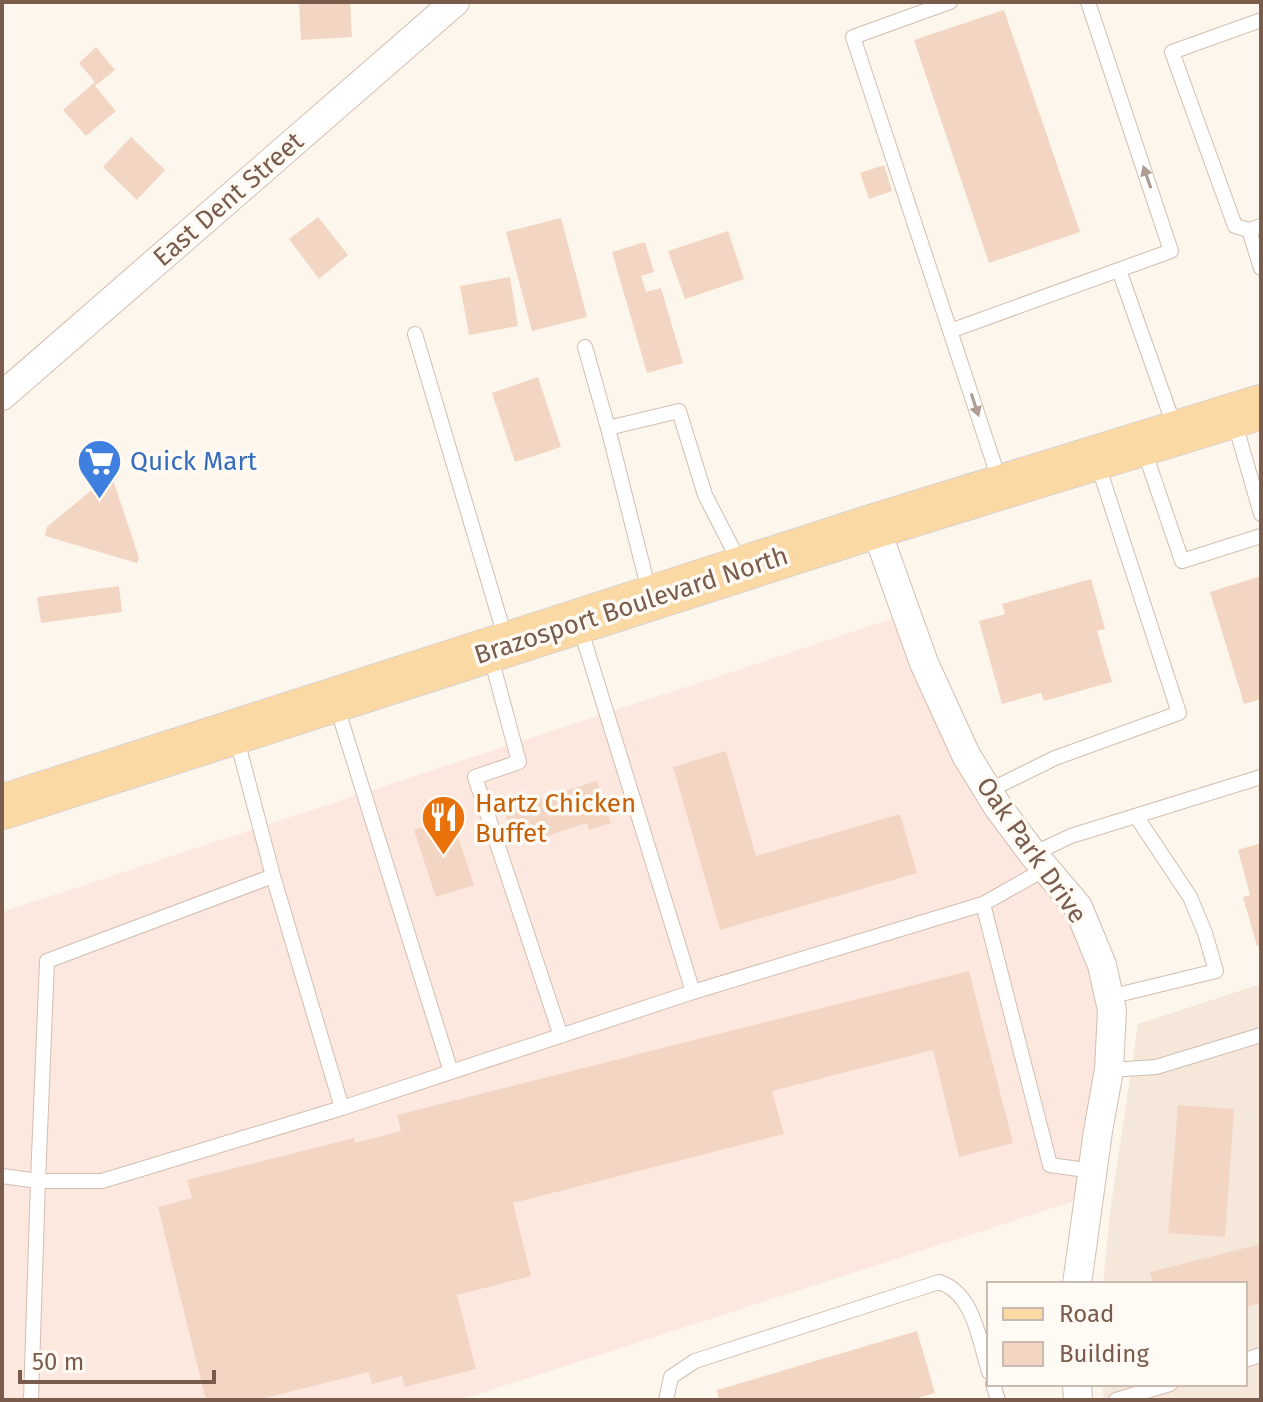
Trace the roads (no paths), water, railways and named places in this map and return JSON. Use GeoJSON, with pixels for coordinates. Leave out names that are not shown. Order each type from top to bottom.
{"type":"FeatureCollection","features":[{"type":"Feature","properties":{"kind":"main road","name":"Brazosport Boulevard North"},"geometry":{"type":"LineString","coordinates":[[2,807],[875,526],[1247,412]]}},
{"type":"Feature","properties":{"kind":"street","name":"East Dent Street"},"geometry":{"type":"LineString","coordinates":[[2,396],[455,2]]}},
{"type":"Feature","properties":{"kind":"street","name":"Oak Park Drive"},"geometry":{"type":"LineString","coordinates":[[875,526],[924,663],[966,755],[1039,862],[1078,907],[1102,965],[1112,1010],[1109,1070],[1077,1282]]}},
{"type":"Feature","properties":{"kind":"lane"},"geometry":{"type":"LineString","coordinates":[[950,2],[853,37],[1002,487]]}},
{"type":"Feature","properties":{"kind":"lane"},"geometry":{"type":"LineString","coordinates":[[950,331],[1171,251],[1088,2]]}},
{"type":"Feature","properties":{"kind":"lane"},"geometry":{"type":"LineString","coordinates":[[1261,20],[1172,52],[1235,226],[1255,228],[1261,268]]}},
{"type":"Feature","properties":{"kind":"lane"},"geometry":{"type":"LineString","coordinates":[[1119,270],[1159,438],[1182,561],[1261,536]]}},
{"type":"Feature","properties":{"kind":"lane"},"geometry":{"type":"LineString","coordinates":[[415,334],[498,647],[519,762],[475,777],[561,1036]]}},
{"type":"Feature","properties":{"kind":"lane"},"geometry":{"type":"LineString","coordinates":[[585,347],[651,598]]}},
{"type":"Feature","properties":{"kind":"lane"},"geometry":{"type":"LineString","coordinates":[[608,428],[679,411],[705,495],[743,569]]}},
{"type":"Feature","properties":{"kind":"lane"},"geometry":{"type":"LineString","coordinates":[[1247,412],[1261,514]]}},
{"type":"Feature","properties":{"kind":"lane"},"geometry":{"type":"LineString","coordinates":[[988,791],[1055,758],[1179,713],[1096,458]]}},
{"type":"Feature","properties":{"kind":"lane"},"geometry":{"type":"LineString","coordinates":[[578,621],[693,992]]}},
{"type":"Feature","properties":{"kind":"lane"},"geometry":{"type":"LineString","coordinates":[[334,700],[451,1072]]}},
{"type":"Feature","properties":{"kind":"lane"},"geometry":{"type":"LineString","coordinates":[[235,732],[273,876],[342,1108]]}},
{"type":"Feature","properties":{"kind":"lane"},"geometry":{"type":"LineString","coordinates":[[2,1176],[38,1181],[102,1181],[342,1108],[693,992],[983,904],[1071,836],[1261,777]]}},
{"type":"Feature","properties":{"kind":"lane"},"geometry":{"type":"LineString","coordinates":[[1109,997],[1216,971],[1190,897],[1136,816]]}},
{"type":"Feature","properties":{"kind":"lane"},"geometry":{"type":"LineString","coordinates":[[31,1400],[47,961],[273,876]]}},
{"type":"Feature","properties":{"kind":"lane"},"geometry":{"type":"LineString","coordinates":[[983,904],[1050,1165],[1093,1171]]}},
{"type":"Feature","properties":{"kind":"lane"},"geometry":{"type":"LineString","coordinates":[[1109,1070],[1156,1067],[1261,1035]]}},
{"type":"Feature","properties":{"kind":"lane"},"geometry":{"type":"LineString","coordinates":[[666,1400],[671,1377],[695,1361],[939,1282],[952,1286],[960,1294],[970,1312],[987,1366]]}},
{"type":"Feature","properties":{"kind":"lane"},"geometry":{"type":"LineString","coordinates":[[1116,1400],[1163,1386]]}},
{"type":"Feature","properties":{"kind":"place","name":"Quick Mart"},"geometry":{"type":"Point","coordinates":[99,500]}},
{"type":"Feature","properties":{"kind":"place","name":"Hartz Chicken Buffet"},"geometry":{"type":"Point","coordinates":[444,857]}}]}
